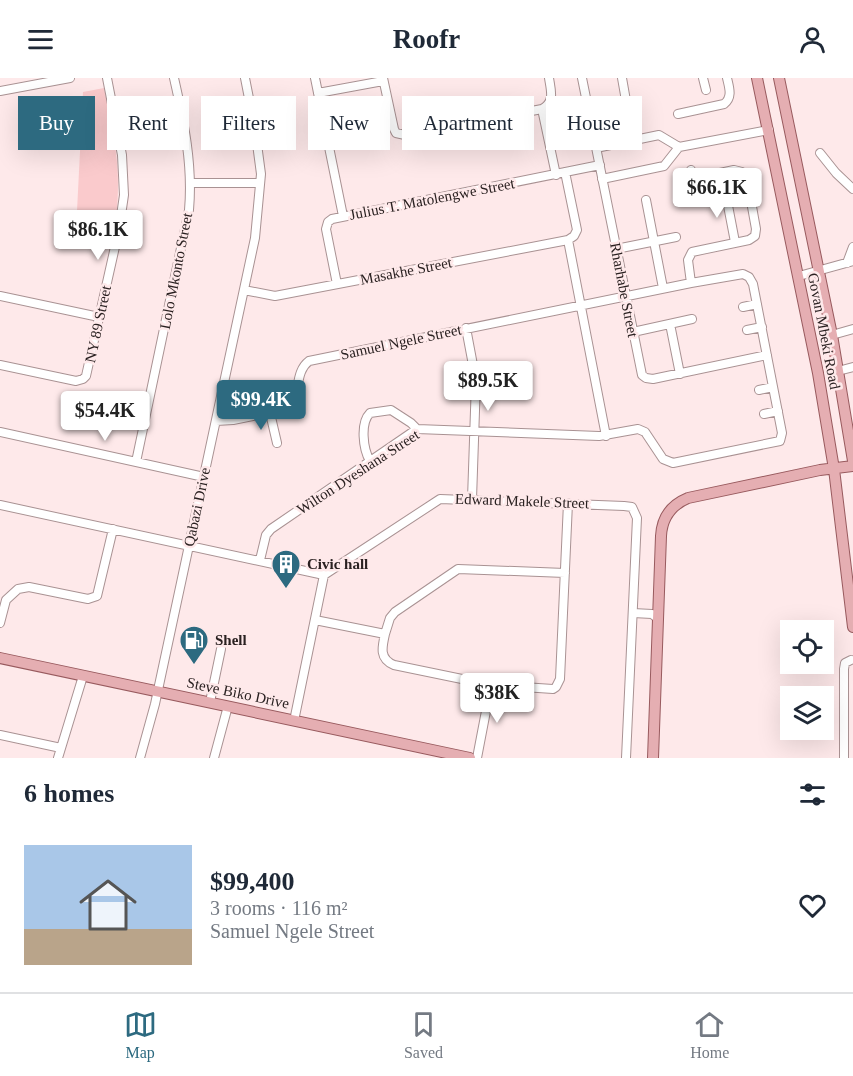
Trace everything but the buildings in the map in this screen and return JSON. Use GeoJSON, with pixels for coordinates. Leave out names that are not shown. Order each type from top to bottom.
{"type":"FeatureCollection","features":[{"type":"Feature","properties":{"kind":"main road","name":"Govan Mbeki Road"},"geometry":{"type":"LineString","coordinates":[[757,78],[818,373],[834,469],[853,627]]}},
{"type":"Feature","properties":{"kind":"main road","name":"Govan Mbeki Road"},"geometry":{"type":"LineString","coordinates":[[779,78],[832,335],[853,461]]}},
{"type":"Feature","properties":{"kind":"main road"},"geometry":{"type":"LineString","coordinates":[[653,758],[656,614],[661,529],[670,510],[688,498],[853,466]]}},
{"type":"Feature","properties":{"kind":"main road","name":"Steve Biko Drive"},"geometry":{"type":"LineString","coordinates":[[0,658],[470,758]]}},
{"type":"Feature","properties":{"kind":"street"},"geometry":{"type":"LineString","coordinates":[[0,91],[70,78]]}},
{"type":"Feature","properties":{"kind":"street","name":"NY 89 Street"},"geometry":{"type":"LineString","coordinates":[[0,365],[76,381],[83,379],[89,366],[119,229],[124,188],[121,147],[107,78]]}},
{"type":"Feature","properties":{"kind":"street","name":"Lolo Mkonto Street"},"geometry":{"type":"LineString","coordinates":[[136,462],[187,224],[191,183],[187,138],[174,78]]}},
{"type":"Feature","properties":{"kind":"street","name":"Qabazi Drive"},"geometry":{"type":"LineString","coordinates":[[140,758],[158,691],[255,237],[260,183],[256,138],[245,78]]}},
{"type":"Feature","properties":{"kind":"street"},"geometry":{"type":"LineString","coordinates":[[315,78],[343,216]]}},
{"type":"Feature","properties":{"kind":"street"},"geometry":{"type":"LineString","coordinates":[[318,93],[383,80],[394,129],[400,135],[542,109],[549,104],[551,99],[549,78]]}},
{"type":"Feature","properties":{"kind":"street","name":"Rharhabe Street"},"geometry":{"type":"LineString","coordinates":[[582,78],[586,96]]}},
{"type":"Feature","properties":{"kind":"street"},"geometry":{"type":"LineString","coordinates":[[622,78],[625,96]]}},
{"type":"Feature","properties":{"kind":"street"},"geometry":{"type":"LineString","coordinates":[[703,78],[706,90]]}},
{"type":"Feature","properties":{"kind":"street"},"geometry":{"type":"LineString","coordinates":[[678,114],[729,101],[727,78]]}},
{"type":"Feature","properties":{"kind":"street"},"geometry":{"type":"LineString","coordinates":[[542,109],[556,175]]}},
{"type":"Feature","properties":{"kind":"street"},"geometry":{"type":"LineString","coordinates":[[602,179],[659,168],[668,162],[679,147],[769,130]]}},
{"type":"Feature","properties":{"kind":"street"},"geometry":{"type":"LineString","coordinates":[[642,138],[662,136],[679,147]]}},
{"type":"Feature","properties":{"kind":"street"},"geometry":{"type":"LineString","coordinates":[[662,136],[668,149],[668,162]]}},
{"type":"Feature","properties":{"kind":"street","name":"Rharhabe Street"},"geometry":{"type":"LineString","coordinates":[[596,150],[640,371],[644,377],[653,379],[767,356]]}},
{"type":"Feature","properties":{"kind":"street"},"geometry":{"type":"LineString","coordinates":[[820,153],[836,174],[853,189]]}},
{"type":"Feature","properties":{"kind":"street","name":"Julius T. Matolengwe Street"},"geometry":{"type":"LineString","coordinates":[[337,284],[326,225],[329,220],[600,165]]}},
{"type":"Feature","properties":{"kind":"street"},"geometry":{"type":"LineString","coordinates":[[691,283],[688,260],[692,252],[752,238],[756,233],[745,175],[739,170],[691,174],[694,190]]}},
{"type":"Feature","properties":{"kind":"street"},"geometry":{"type":"LineString","coordinates":[[566,172],[577,230],[576,234],[568,240],[606,436]]}},
{"type":"Feature","properties":{"kind":"street"},"geometry":{"type":"LineString","coordinates":[[191,183],[260,183]]}},
{"type":"Feature","properties":{"kind":"street"},"geometry":{"type":"LineString","coordinates":[[725,190],[735,243]]}},
{"type":"Feature","properties":{"kind":"street"},"geometry":{"type":"LineString","coordinates":[[646,200],[663,288]]}},
{"type":"Feature","properties":{"kind":"street"},"geometry":{"type":"LineString","coordinates":[[616,249],[676,237]]}},
{"type":"Feature","properties":{"kind":"street","name":"Masakhe Street"},"geometry":{"type":"LineString","coordinates":[[244,290],[275,296],[568,240]]}},
{"type":"Feature","properties":{"kind":"street"},"geometry":{"type":"LineString","coordinates":[[798,276],[850,262],[853,247]]}},
{"type":"Feature","properties":{"kind":"street","name":"Samuel Ngele Street"},"geometry":{"type":"LineString","coordinates":[[216,421],[270,413],[290,407],[300,372],[309,361],[663,288],[745,274],[753,284],[757,304]]}},
{"type":"Feature","properties":{"kind":"street"},"geometry":{"type":"LineString","coordinates":[[0,296],[99,317]]}},
{"type":"Feature","properties":{"kind":"street"},"geometry":{"type":"LineString","coordinates":[[743,307],[757,304],[762,327],[778,411],[764,414]]}},
{"type":"Feature","properties":{"kind":"street"},"geometry":{"type":"LineString","coordinates":[[633,332],[692,319]]}},
{"type":"Feature","properties":{"kind":"street"},"geometry":{"type":"LineString","coordinates":[[670,324],[680,374]]}},
{"type":"Feature","properties":{"kind":"street"},"geometry":{"type":"LineString","coordinates":[[747,330],[762,327]]}},
{"type":"Feature","properties":{"kind":"street"},"geometry":{"type":"LineString","coordinates":[[466,328],[476,381],[472,499]]}},
{"type":"Feature","properties":{"kind":"street"},"geometry":{"type":"LineString","coordinates":[[832,335],[853,329]]}},
{"type":"Feature","properties":{"kind":"street"},"geometry":{"type":"LineString","coordinates":[[838,371],[853,367]]}},
{"type":"Feature","properties":{"kind":"street"},"geometry":{"type":"LineString","coordinates":[[759,390],[773,387]]}},
{"type":"Feature","properties":{"kind":"street"},"geometry":{"type":"LineString","coordinates":[[370,461],[364,450],[365,420],[370,412],[391,410],[417,429]]}},
{"type":"Feature","properties":{"kind":"street","name":"Wilton Dyeshana Street"},"geometry":{"type":"LineString","coordinates":[[260,560],[268,532],[417,429],[606,436],[633,429],[642,430],[663,459],[668,462],[679,462],[780,441],[782,433],[778,411]]}},
{"type":"Feature","properties":{"kind":"street"},"geometry":{"type":"LineString","coordinates":[[270,413],[277,443]]}},
{"type":"Feature","properties":{"kind":"street"},"geometry":{"type":"LineString","coordinates":[[0,432],[204,477]]}},
{"type":"Feature","properties":{"kind":"street","name":"Edward Makele Street"},"geometry":{"type":"LineString","coordinates":[[324,575],[435,500],[444,498],[624,506],[635,510],[637,518],[633,613]]}},
{"type":"Feature","properties":{"kind":"street"},"geometry":{"type":"LineString","coordinates":[[565,573],[458,569],[395,612],[390,618],[385,634],[382,654],[389,663],[491,685],[548,690],[556,687],[558,683],[565,573],[568,503]]}},
{"type":"Feature","properties":{"kind":"street"},"geometry":{"type":"LineString","coordinates":[[0,505],[324,575],[294,721]]}},
{"type":"Feature","properties":{"kind":"street"},"geometry":{"type":"LineString","coordinates":[[0,623],[6,600],[22,588],[29,587],[88,599],[97,596],[113,529]]}},
{"type":"Feature","properties":{"kind":"street"},"geometry":{"type":"LineString","coordinates":[[626,758],[633,613],[656,614]]}},
{"type":"Feature","properties":{"kind":"street"},"geometry":{"type":"LineString","coordinates":[[315,620],[385,634]]}},
{"type":"Feature","properties":{"kind":"street"},"geometry":{"type":"LineString","coordinates":[[210,702],[221,649]]}},
{"type":"Feature","properties":{"kind":"street"},"geometry":{"type":"LineString","coordinates":[[844,758],[844,669],[845,663],[852,660]]}},
{"type":"Feature","properties":{"kind":"street"},"geometry":{"type":"LineString","coordinates":[[58,758],[83,676]]}},
{"type":"Feature","properties":{"kind":"street"},"geometry":{"type":"LineString","coordinates":[[477,758],[491,685]]}},
{"type":"Feature","properties":{"kind":"street"},"geometry":{"type":"LineString","coordinates":[[214,758],[228,706]]}},
{"type":"Feature","properties":{"kind":"street"},"geometry":{"type":"LineString","coordinates":[[0,735],[62,748]]}},
{"type":"Feature","properties":{"kind":"shaded area"},"geometry":{"type":"Polygon","coordinates":[[[104,88],[107,103],[107,150],[115,150],[117,168],[116,218],[77,211],[80,150],[95,150],[95,96],[83,96],[83,92],[104,88]]]}},
{"type":"Feature","properties":{"kind":"place","name":"Civic hall"},"geometry":{"type":"Point","coordinates":[286,590]}},
{"type":"Feature","properties":{"kind":"place","name":"Shell"},"geometry":{"type":"Point","coordinates":[194,666]}}]}
